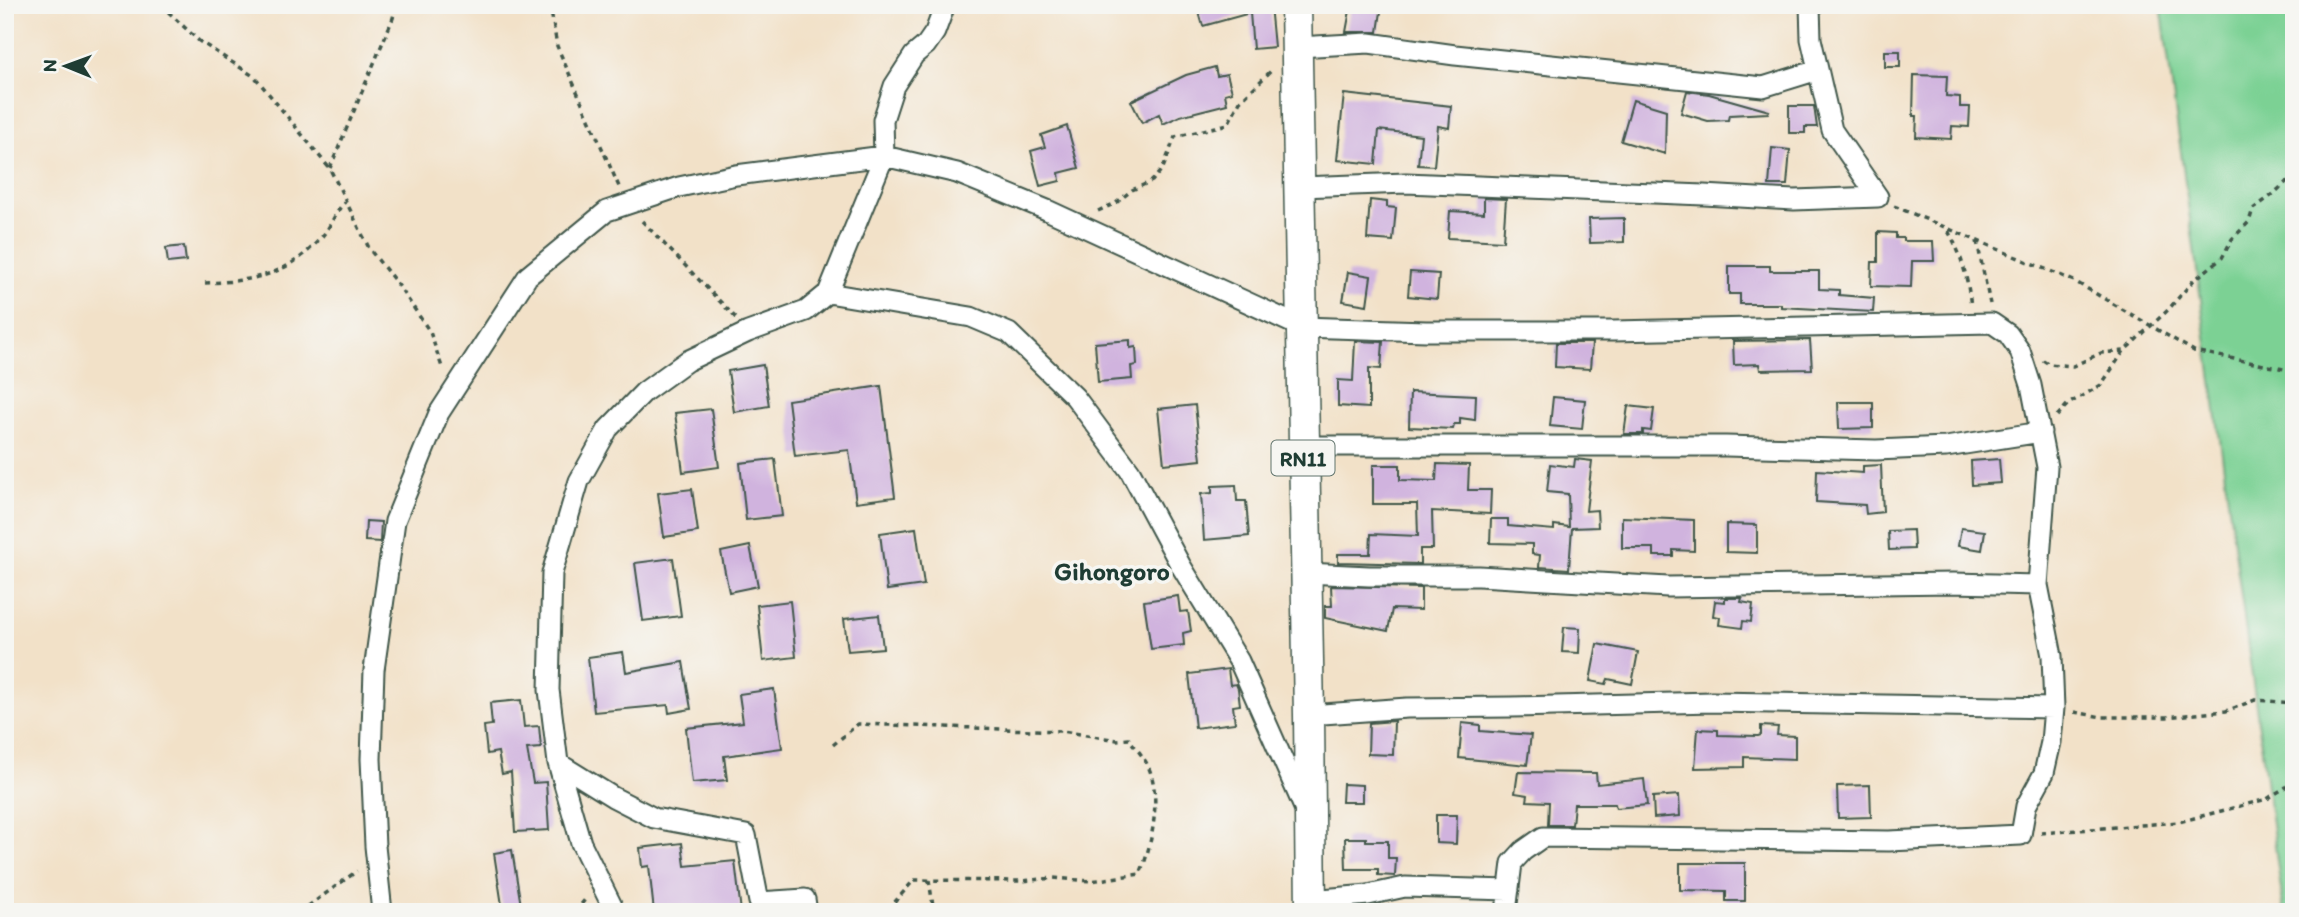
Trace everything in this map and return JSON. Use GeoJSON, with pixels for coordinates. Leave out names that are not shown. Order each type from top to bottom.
{"type":"FeatureCollection","features":[{"type":"Feature","properties":{"kind":"main road","name":"RN11"},"geometry":{"type":"LineString","coordinates":[[1296,5],[1301,187],[1310,906]]}},
{"type":"Feature","properties":{"kind":"street"},"geometry":{"type":"LineString","coordinates":[[615,912],[581,843],[558,763],[549,690],[552,573],[579,481],[608,429],[644,392],[687,362],[748,332],[806,311],[828,292],[884,156],[883,120],[894,86],[914,55],[926,45],[945,5]]}},
{"type":"Feature","properties":{"kind":"street"},"geometry":{"type":"LineString","coordinates":[[1810,5],[1811,39],[1832,130],[1878,197]]}},
{"type":"Feature","properties":{"kind":"street"},"geometry":{"type":"LineString","coordinates":[[1298,47],[1369,43],[1455,55],[1763,87],[1818,70]]}},
{"type":"Feature","properties":{"kind":"street"},"geometry":{"type":"LineString","coordinates":[[382,912],[376,858],[371,759],[374,670],[395,521],[439,414],[528,276],[607,211],[679,187],[736,175],[884,156],[957,173],[1074,222],[1301,327],[1426,331],[1613,331],[1996,325],[2020,351],[2031,385],[2047,467],[2038,584],[2052,656],[2054,708],[2051,742],[2044,773],[2026,806],[2021,835],[1889,841],[1542,837],[1512,863],[1506,912]]}},
{"type":"Feature","properties":{"kind":"street"},"geometry":{"type":"LineString","coordinates":[[1301,187],[1406,183],[1794,200],[1878,197]]}},
{"type":"Feature","properties":{"kind":"street"},"geometry":{"type":"LineString","coordinates":[[828,292],[971,317],[1009,333],[1075,397],[1130,471],[1181,566],[1239,660],[1309,819]]}},
{"type":"Feature","properties":{"kind":"street"},"geometry":{"type":"LineString","coordinates":[[1303,446],[1726,446],[1875,450],[1946,447],[2041,432]]}},
{"type":"Feature","properties":{"kind":"street"},"geometry":{"type":"LineString","coordinates":[[1306,573],[1479,576],[1668,587],[2038,584]]}},
{"type":"Feature","properties":{"kind":"street"},"geometry":{"type":"LineString","coordinates":[[1309,715],[1407,708],[1712,702],[2054,708]]}},
{"type":"Feature","properties":{"kind":"street"},"geometry":{"type":"LineString","coordinates":[[558,763],[613,797],[654,818],[746,835],[759,902],[805,899],[807,912]]}},
{"type":"Feature","properties":{"kind":"street"},"geometry":{"type":"LineString","coordinates":[[1310,906],[1405,887],[1509,890]]}},
{"type":"Feature","properties":{"kind":"path"},"geometry":{"type":"LineString","coordinates":[[160,5],[199,41],[255,77],[330,169],[370,250],[399,286],[430,332],[443,363],[443,374]]}},
{"type":"Feature","properties":{"kind":"path"},"geometry":{"type":"LineString","coordinates":[[330,169],[396,5]]}},
{"type":"Feature","properties":{"kind":"path"},"geometry":{"type":"LineString","coordinates":[[550,5],[557,47],[627,205],[748,332]]}},
{"type":"Feature","properties":{"kind":"path"},"geometry":{"type":"LineString","coordinates":[[1074,222],[1116,203],[1132,190],[1152,181],[1163,168],[1175,137],[1228,124],[1240,100],[1298,47]]}},
{"type":"Feature","properties":{"kind":"path"},"geometry":{"type":"LineString","coordinates":[[2041,432],[2068,404],[2101,385],[2124,351],[2168,310],[2193,281],[2222,258],[2232,239],[2249,222],[2253,209],[2294,175]]}},
{"type":"Feature","properties":{"kind":"path"},"geometry":{"type":"LineString","coordinates":[[1878,197],[1907,213],[2074,281],[2194,351],[2294,371]]}},
{"type":"Feature","properties":{"kind":"path"},"geometry":{"type":"LineString","coordinates":[[205,283],[245,281],[275,273],[308,252],[327,231],[336,212],[345,202]]}},
{"type":"Feature","properties":{"kind":"path"},"geometry":{"type":"LineString","coordinates":[[1947,229],[1955,242],[1968,282],[1971,309],[1996,325]]}},
{"type":"Feature","properties":{"kind":"path"},"geometry":{"type":"LineString","coordinates":[[1977,241],[1996,325]]}},
{"type":"Feature","properties":{"kind":"path"},"geometry":{"type":"LineString","coordinates":[[2014,342],[2049,363],[2073,366],[2101,353],[2124,351]]}},
{"type":"Feature","properties":{"kind":"path"},"geometry":{"type":"LineString","coordinates":[[2054,708],[2102,717],[2167,717],[2226,711],[2255,700],[2294,703]]}},
{"type":"Feature","properties":{"kind":"path"},"geometry":{"type":"LineString","coordinates":[[833,745],[858,724],[1062,732],[1117,740],[1129,739],[1149,767],[1155,800],[1148,855],[1140,874],[1091,881],[1054,878],[1021,881],[914,880],[887,912]]}},
{"type":"Feature","properties":{"kind":"path"},"geometry":{"type":"LineString","coordinates":[[2021,835],[2179,822],[2267,799],[2294,782]]}},
{"type":"Feature","properties":{"kind":"path"},"geometry":{"type":"LineString","coordinates":[[300,912],[376,858]]}},
{"type":"Feature","properties":{"kind":"path"},"geometry":{"type":"LineString","coordinates":[[929,880],[934,912]]}},
{"type":"Feature","properties":{"kind":"path"},"geometry":{"type":"LineString","coordinates":[[895,912],[897,902]]}},
{"type":"Feature","properties":{"kind":"green space"},"geometry":{"type":"Polygon","coordinates":[[[2161,5],[2294,5],[2294,912],[2284,912],[2161,5]]]}},
{"type":"Feature","properties":{"kind":"building"},"geometry":{"type":"Polygon","coordinates":[[[1197,5],[1260,5],[1260,8],[1270,5],[1274,47],[1253,49],[1250,13],[1203,26],[1197,5]]]}},
{"type":"Feature","properties":{"kind":"building"},"geometry":{"type":"Polygon","coordinates":[[[1351,5],[1382,5],[1378,32],[1346,32],[1351,5]]]}},
{"type":"Feature","properties":{"kind":"building"},"geometry":{"type":"Polygon","coordinates":[[[1885,51],[1900,51],[1900,67],[1885,67],[1885,51]]]}},
{"type":"Feature","properties":{"kind":"building"},"geometry":{"type":"Polygon","coordinates":[[[1215,67],[1217,76],[1227,74],[1232,92],[1225,94],[1227,104],[1180,116],[1163,124],[1159,114],[1142,123],[1131,101],[1186,75],[1215,67]]]}},
{"type":"Feature","properties":{"kind":"building"},"geometry":{"type":"Polygon","coordinates":[[[1914,75],[1947,76],[1946,96],[1960,97],[1960,107],[1970,107],[1969,127],[1952,126],[1951,139],[1916,137],[1917,116],[1913,116],[1914,75]]]}},
{"type":"Feature","properties":{"kind":"building"},"geometry":{"type":"Polygon","coordinates":[[[1687,91],[1709,94],[1769,111],[1729,115],[1728,120],[1708,121],[1681,113],[1687,91]]]}},
{"type":"Feature","properties":{"kind":"building"},"geometry":{"type":"Polygon","coordinates":[[[1344,94],[1451,106],[1449,128],[1438,126],[1434,166],[1418,165],[1421,135],[1379,130],[1376,164],[1337,160],[1344,94]]]}},
{"type":"Feature","properties":{"kind":"building"},"geometry":{"type":"Polygon","coordinates":[[[1633,100],[1666,110],[1665,154],[1621,141],[1633,100]]]}},
{"type":"Feature","properties":{"kind":"building"},"geometry":{"type":"Polygon","coordinates":[[[1789,106],[1814,106],[1817,127],[1805,127],[1805,133],[1789,133],[1789,106]]]}},
{"type":"Feature","properties":{"kind":"building"},"geometry":{"type":"Polygon","coordinates":[[[1067,126],[1079,168],[1059,173],[1060,181],[1040,186],[1031,151],[1045,147],[1041,135],[1067,126]]]}},
{"type":"Feature","properties":{"kind":"building"},"geometry":{"type":"Polygon","coordinates":[[[1772,148],[1790,150],[1787,185],[1769,185],[1772,148]]]}},
{"type":"Feature","properties":{"kind":"building"},"geometry":{"type":"Polygon","coordinates":[[[1484,198],[1506,199],[1503,241],[1448,238],[1450,211],[1484,213],[1484,198]]]}},
{"type":"Feature","properties":{"kind":"building"},"geometry":{"type":"Polygon","coordinates":[[[1370,200],[1387,202],[1387,207],[1396,208],[1393,241],[1367,239],[1370,200]]]}},
{"type":"Feature","properties":{"kind":"building"},"geometry":{"type":"Polygon","coordinates":[[[1624,218],[1624,242],[1590,243],[1589,219],[1624,218]]]}},
{"type":"Feature","properties":{"kind":"building"},"geometry":{"type":"Polygon","coordinates":[[[1878,232],[1896,233],[1896,238],[1903,238],[1903,241],[1933,241],[1934,261],[1912,261],[1911,287],[1871,286],[1872,262],[1878,262],[1878,232]]]}},
{"type":"Feature","properties":{"kind":"building"},"geometry":{"type":"Polygon","coordinates":[[[184,246],[186,261],[168,263],[166,248],[184,246]]]}},
{"type":"Feature","properties":{"kind":"building"},"geometry":{"type":"Polygon","coordinates":[[[1729,266],[1770,266],[1770,271],[1819,271],[1819,289],[1839,290],[1839,295],[1874,298],[1873,312],[1781,307],[1781,304],[1740,304],[1740,294],[1729,294],[1729,266]]]}},
{"type":"Feature","properties":{"kind":"building"},"geometry":{"type":"Polygon","coordinates":[[[1348,272],[1371,276],[1367,305],[1343,301],[1348,272]]]}},
{"type":"Feature","properties":{"kind":"building"},"geometry":{"type":"Polygon","coordinates":[[[1410,272],[1439,274],[1437,299],[1408,296],[1410,272]]]}},
{"type":"Feature","properties":{"kind":"building"},"geometry":{"type":"Polygon","coordinates":[[[1130,340],[1130,348],[1136,347],[1137,365],[1131,366],[1132,379],[1098,382],[1095,343],[1130,340]]]}},
{"type":"Feature","properties":{"kind":"building"},"geometry":{"type":"Polygon","coordinates":[[[1810,340],[1812,369],[1760,370],[1759,364],[1734,365],[1733,341],[1810,340]]]}},
{"type":"Feature","properties":{"kind":"building"},"geometry":{"type":"Polygon","coordinates":[[[1355,341],[1383,342],[1381,369],[1369,368],[1369,408],[1338,406],[1338,380],[1353,381],[1355,341]]]}},
{"type":"Feature","properties":{"kind":"building"},"geometry":{"type":"Polygon","coordinates":[[[1556,343],[1592,343],[1590,369],[1555,367],[1556,343]]]}},
{"type":"Feature","properties":{"kind":"building"},"geometry":{"type":"Polygon","coordinates":[[[763,365],[769,406],[734,412],[728,371],[763,365]]]}},
{"type":"Feature","properties":{"kind":"building"},"geometry":{"type":"Polygon","coordinates":[[[881,386],[895,497],[856,502],[849,450],[795,456],[788,400],[881,386]]]}},
{"type":"Feature","properties":{"kind":"building"},"geometry":{"type":"Polygon","coordinates":[[[1410,392],[1476,395],[1475,420],[1460,418],[1460,424],[1454,424],[1453,429],[1409,427],[1410,392]]]}},
{"type":"Feature","properties":{"kind":"building"},"geometry":{"type":"Polygon","coordinates":[[[1553,397],[1585,400],[1582,429],[1550,426],[1553,397]]]}},
{"type":"Feature","properties":{"kind":"building"},"geometry":{"type":"Polygon","coordinates":[[[1838,402],[1873,402],[1873,428],[1839,429],[1838,402]]]}},
{"type":"Feature","properties":{"kind":"building"},"geometry":{"type":"Polygon","coordinates":[[[1195,405],[1201,460],[1164,464],[1158,409],[1195,405]]]}},
{"type":"Feature","properties":{"kind":"building"},"geometry":{"type":"Polygon","coordinates":[[[1628,406],[1654,409],[1651,431],[1624,434],[1628,406]]]}},
{"type":"Feature","properties":{"kind":"building"},"geometry":{"type":"Polygon","coordinates":[[[711,409],[719,467],[683,472],[675,413],[711,409]]]}},
{"type":"Feature","properties":{"kind":"building"},"geometry":{"type":"Polygon","coordinates":[[[775,459],[782,516],[746,520],[740,463],[775,459]]]}},
{"type":"Feature","properties":{"kind":"building"},"geometry":{"type":"Polygon","coordinates":[[[1575,459],[1592,461],[1586,511],[1597,510],[1598,527],[1572,528],[1569,569],[1539,567],[1540,555],[1532,554],[1532,544],[1490,543],[1491,519],[1508,519],[1508,526],[1554,530],[1554,525],[1569,527],[1568,494],[1547,492],[1550,464],[1574,467],[1575,459]]]}},
{"type":"Feature","properties":{"kind":"building"},"geometry":{"type":"Polygon","coordinates":[[[1999,459],[2001,483],[1972,485],[1971,461],[1999,459]]]}},
{"type":"Feature","properties":{"kind":"building"},"geometry":{"type":"Polygon","coordinates":[[[1437,464],[1469,465],[1468,490],[1491,490],[1490,514],[1432,511],[1433,549],[1420,549],[1420,564],[1338,562],[1338,554],[1370,554],[1371,534],[1418,536],[1417,504],[1373,504],[1373,465],[1400,465],[1400,480],[1436,481],[1437,464]]]}},
{"type":"Feature","properties":{"kind":"building"},"geometry":{"type":"Polygon","coordinates":[[[1881,465],[1883,512],[1866,514],[1865,505],[1816,502],[1817,470],[1863,473],[1863,466],[1881,465]]]}},
{"type":"Feature","properties":{"kind":"building"},"geometry":{"type":"Polygon","coordinates":[[[1236,485],[1237,501],[1246,501],[1249,536],[1204,540],[1201,494],[1212,493],[1212,486],[1236,485]]]}},
{"type":"Feature","properties":{"kind":"building"},"geometry":{"type":"Polygon","coordinates":[[[692,489],[698,532],[664,537],[658,493],[692,489]]]}},
{"type":"Feature","properties":{"kind":"building"},"geometry":{"type":"Polygon","coordinates":[[[1622,517],[1694,520],[1694,551],[1673,550],[1673,556],[1654,556],[1654,548],[1622,548],[1622,517]]]}},
{"type":"Feature","properties":{"kind":"building"},"geometry":{"type":"Polygon","coordinates":[[[366,521],[381,522],[380,542],[365,541],[366,521]]]}},
{"type":"Feature","properties":{"kind":"building"},"geometry":{"type":"Polygon","coordinates":[[[1726,524],[1757,525],[1757,553],[1726,552],[1726,524]]]}},
{"type":"Feature","properties":{"kind":"building"},"geometry":{"type":"Polygon","coordinates":[[[916,528],[924,585],[887,590],[880,533],[916,528]]]}},
{"type":"Feature","properties":{"kind":"building"},"geometry":{"type":"Polygon","coordinates":[[[1961,528],[1985,531],[1982,550],[1958,546],[1961,528]]]}},
{"type":"Feature","properties":{"kind":"building"},"geometry":{"type":"Polygon","coordinates":[[[1913,530],[1914,549],[1889,550],[1888,531],[1913,530]]]}},
{"type":"Feature","properties":{"kind":"building"},"geometry":{"type":"Polygon","coordinates":[[[750,546],[758,586],[729,592],[721,552],[750,546]]]}},
{"type":"Feature","properties":{"kind":"building"},"geometry":{"type":"Polygon","coordinates":[[[673,558],[681,616],[643,621],[635,563],[673,558]]]}},
{"type":"Feature","properties":{"kind":"building"},"geometry":{"type":"Polygon","coordinates":[[[1331,586],[1421,588],[1421,610],[1392,609],[1388,631],[1325,618],[1325,606],[1332,606],[1331,586]]]}},
{"type":"Feature","properties":{"kind":"building"},"geometry":{"type":"Polygon","coordinates":[[[1178,596],[1180,612],[1188,611],[1191,631],[1183,633],[1184,645],[1151,649],[1144,601],[1178,596]]]}},
{"type":"Feature","properties":{"kind":"building"},"geometry":{"type":"Polygon","coordinates":[[[1725,598],[1742,598],[1741,602],[1753,604],[1751,622],[1743,621],[1742,628],[1719,625],[1720,617],[1713,616],[1715,601],[1725,602],[1725,598]]]}},
{"type":"Feature","properties":{"kind":"building"},"geometry":{"type":"Polygon","coordinates":[[[790,601],[796,657],[763,661],[757,605],[790,601]]]}},
{"type":"Feature","properties":{"kind":"building"},"geometry":{"type":"Polygon","coordinates":[[[879,615],[883,648],[848,651],[844,619],[879,615]]]}},
{"type":"Feature","properties":{"kind":"building"},"geometry":{"type":"Polygon","coordinates":[[[1564,627],[1580,628],[1579,653],[1562,652],[1564,627]]]}},
{"type":"Feature","properties":{"kind":"building"},"geometry":{"type":"Polygon","coordinates":[[[1597,644],[1638,652],[1632,684],[1608,679],[1606,684],[1590,681],[1597,644]]]}},
{"type":"Feature","properties":{"kind":"building"},"geometry":{"type":"Polygon","coordinates":[[[623,652],[626,672],[683,662],[691,709],[669,713],[668,705],[594,712],[588,657],[623,652]]]}},
{"type":"Feature","properties":{"kind":"building"},"geometry":{"type":"Polygon","coordinates":[[[1228,669],[1230,685],[1236,684],[1238,689],[1240,705],[1233,706],[1235,723],[1195,728],[1189,674],[1228,669]]]}},
{"type":"Feature","properties":{"kind":"building"},"geometry":{"type":"Polygon","coordinates":[[[774,689],[782,748],[724,756],[727,780],[692,783],[686,728],[743,722],[739,694],[774,689]]]}},
{"type":"Feature","properties":{"kind":"building"},"geometry":{"type":"Polygon","coordinates":[[[521,700],[524,727],[539,726],[541,748],[527,749],[533,783],[546,782],[549,830],[515,832],[511,772],[502,774],[498,752],[487,754],[484,726],[492,725],[490,703],[521,700]]]}},
{"type":"Feature","properties":{"kind":"building"},"geometry":{"type":"Polygon","coordinates":[[[1394,721],[1393,755],[1368,754],[1369,723],[1394,721]]]}},
{"type":"Feature","properties":{"kind":"building"},"geometry":{"type":"Polygon","coordinates":[[[1462,723],[1480,725],[1480,731],[1531,735],[1527,765],[1459,758],[1462,723]]]}},
{"type":"Feature","properties":{"kind":"building"},"geometry":{"type":"Polygon","coordinates":[[[1761,726],[1778,727],[1777,735],[1795,736],[1795,759],[1744,757],[1744,767],[1695,768],[1698,729],[1718,730],[1718,735],[1758,736],[1761,735],[1761,726]]]}},
{"type":"Feature","properties":{"kind":"building"},"geometry":{"type":"Polygon","coordinates":[[[1518,772],[1596,773],[1597,784],[1644,779],[1647,805],[1616,808],[1615,804],[1574,804],[1572,825],[1548,825],[1549,802],[1527,801],[1528,795],[1515,793],[1518,772]]]}},
{"type":"Feature","properties":{"kind":"building"},"geometry":{"type":"Polygon","coordinates":[[[1343,784],[1362,785],[1362,802],[1342,802],[1343,784]]]}},
{"type":"Feature","properties":{"kind":"building"},"geometry":{"type":"Polygon","coordinates":[[[1870,785],[1871,817],[1838,818],[1837,786],[1870,785]]]}},
{"type":"Feature","properties":{"kind":"building"},"geometry":{"type":"Polygon","coordinates":[[[1679,795],[1680,816],[1654,818],[1653,797],[1679,795]]]}},
{"type":"Feature","properties":{"kind":"building"},"geometry":{"type":"Polygon","coordinates":[[[1436,815],[1457,815],[1456,844],[1436,843],[1436,815]]]}},
{"type":"Feature","properties":{"kind":"building"},"geometry":{"type":"Polygon","coordinates":[[[1345,838],[1388,841],[1388,858],[1396,858],[1395,876],[1378,875],[1378,869],[1346,869],[1345,838]]]}},
{"type":"Feature","properties":{"kind":"building"},"geometry":{"type":"Polygon","coordinates":[[[682,843],[685,866],[735,861],[741,912],[654,912],[649,866],[642,867],[640,848],[682,843]]]}},
{"type":"Feature","properties":{"kind":"building"},"geometry":{"type":"Polygon","coordinates":[[[512,850],[522,912],[503,912],[494,853],[512,850]]]}},
{"type":"Feature","properties":{"kind":"building"},"geometry":{"type":"Polygon","coordinates":[[[1680,863],[1745,863],[1745,901],[1726,901],[1726,891],[1680,890],[1680,863]]]}},
{"type":"Feature","properties":{"kind":"district","name":"Gihongoro"},"geometry":{"type":"Point","coordinates":[1112,571]}}]}
